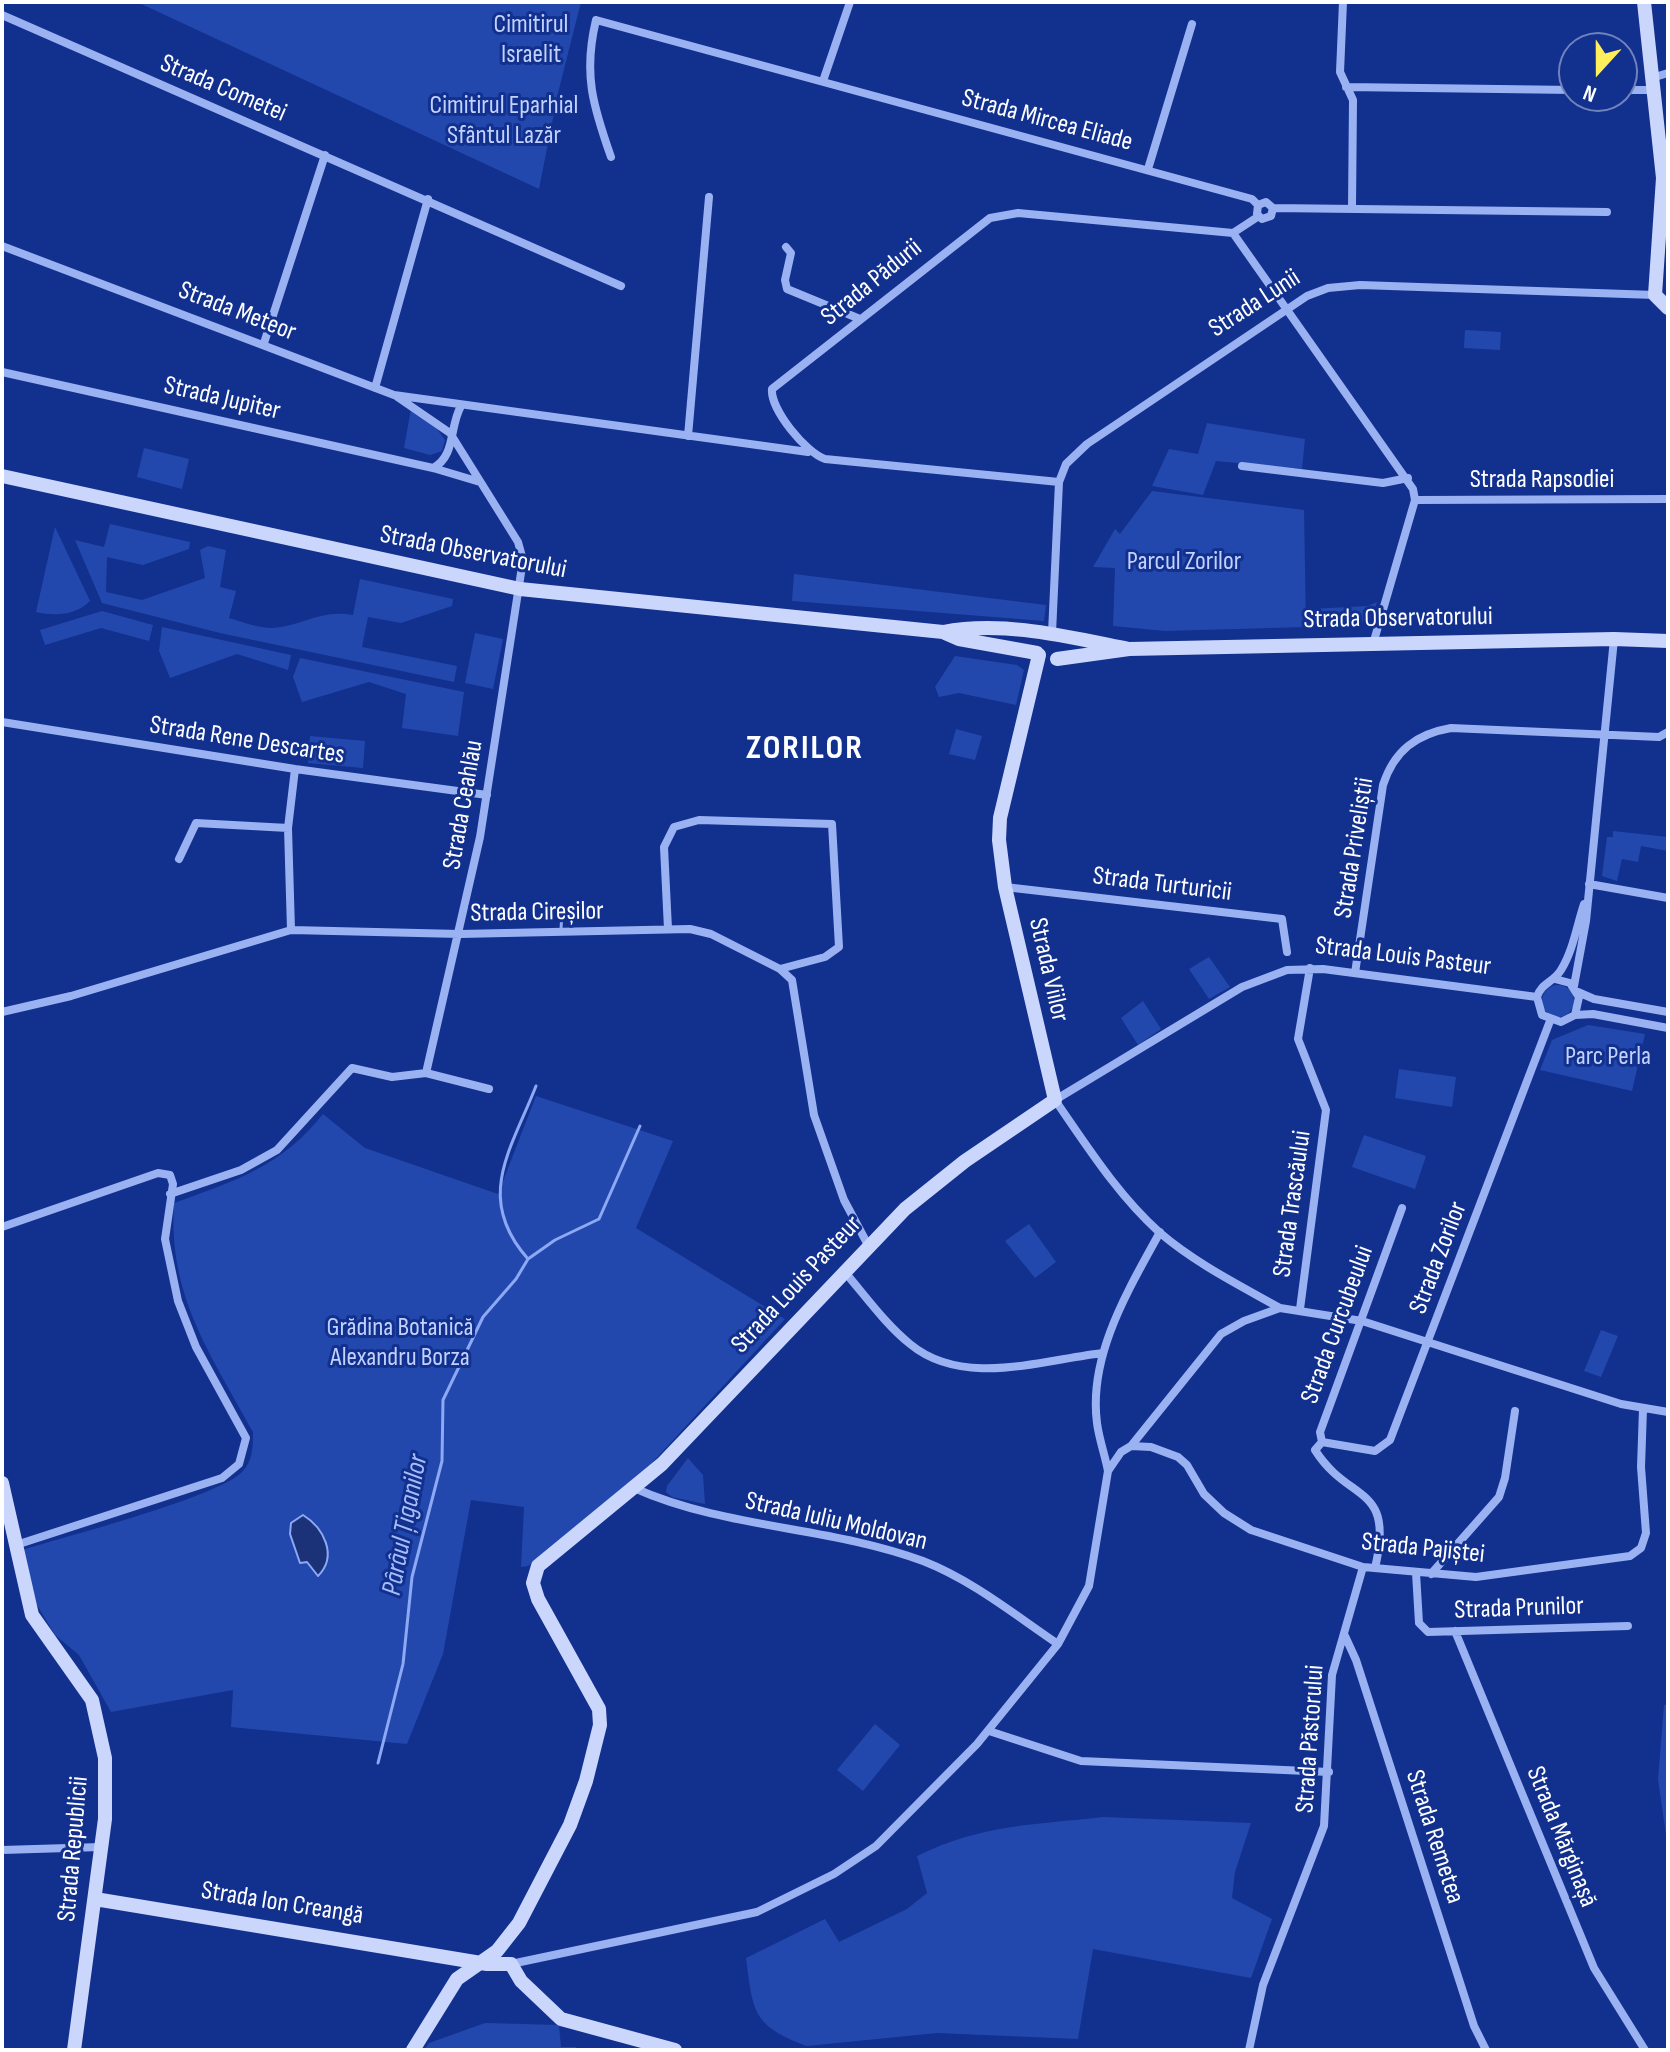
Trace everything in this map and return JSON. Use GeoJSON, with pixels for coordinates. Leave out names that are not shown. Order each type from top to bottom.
{"type":"FeatureCollection","features":[{"type":"Feature","properties":{"kind":"street"},"geometry":{"type":"LineString","coordinates":[[823,81],[850,2]]}},
{"type":"Feature","properties":{"kind":"street"},"geometry":{"type":"LineString","coordinates":[[1343,2],[1340,72],[1353,100],[1352,207]]}},
{"type":"Feature","properties":{"kind":"street"},"geometry":{"type":"LineString","coordinates":[[1644,2],[1659,80],[1663,216],[1655,295],[1668,308]]}},
{"type":"Feature","properties":{"kind":"street","name":"Strada Cometei"},"geometry":{"type":"LineString","coordinates":[[2,15],[621,286]]}},
{"type":"Feature","properties":{"kind":"street","name":"Strada Mircea Eliade"},"geometry":{"type":"LineString","coordinates":[[611,157],[594,106],[588,69],[596,20],[1148,169],[1252,199],[1258,205],[1266,202],[1273,208],[1607,212]]}},
{"type":"Feature","properties":{"kind":"street"},"geometry":{"type":"LineString","coordinates":[[1148,169],[1192,24]]}},
{"type":"Feature","properties":{"kind":"street"},"geometry":{"type":"LineString","coordinates":[[1638,86],[1659,80]]}},
{"type":"Feature","properties":{"kind":"street"},"geometry":{"type":"LineString","coordinates":[[1346,87],[1558,90]]}},
{"type":"Feature","properties":{"kind":"street"},"geometry":{"type":"LineString","coordinates":[[264,343],[325,155]]}},
{"type":"Feature","properties":{"kind":"street"},"geometry":{"type":"LineString","coordinates":[[688,436],[709,197]]}},
{"type":"Feature","properties":{"kind":"street"},"geometry":{"type":"LineString","coordinates":[[375,388],[428,199]]}},
{"type":"Feature","properties":{"kind":"street"},"geometry":{"type":"LineString","coordinates":[[1258,205],[1259,216]]}},
{"type":"Feature","properties":{"kind":"street","name":"Strada Mircea Eliade"},"geometry":{"type":"LineString","coordinates":[[1233,233],[1259,216],[1268,218],[1273,208]]}},
{"type":"Feature","properties":{"kind":"street","name":"Strada Pădurii"},"geometry":{"type":"LineString","coordinates":[[808,452],[773,401],[772,389],[966,233],[998,215],[1033,214],[1233,233]]}},
{"type":"Feature","properties":{"kind":"street"},"geometry":{"type":"LineString","coordinates":[[1233,233],[1408,478],[1415,500],[1373,644]]}},
{"type":"Feature","properties":{"kind":"street","name":"Strada Meteor"},"geometry":{"type":"LineString","coordinates":[[2,246],[264,343],[394,395],[808,452]]}},
{"type":"Feature","properties":{"kind":"street"},"geometry":{"type":"LineString","coordinates":[[786,247],[791,253],[785,280],[787,289],[860,319]]}},
{"type":"Feature","properties":{"kind":"street","name":"Strada Lunii"},"geometry":{"type":"LineString","coordinates":[[1059,482],[1066,464],[1087,444],[1317,291],[1360,285],[1655,295]]}},
{"type":"Feature","properties":{"kind":"street","name":"Strada Jupiter"},"geometry":{"type":"LineString","coordinates":[[2,372],[433,468],[481,482]]}},
{"type":"Feature","properties":{"kind":"street"},"geometry":{"type":"LineString","coordinates":[[394,395],[450,433],[521,549],[520,589]]}},
{"type":"Feature","properties":{"kind":"street"},"geometry":{"type":"LineString","coordinates":[[433,468],[447,456],[450,433],[461,406]]}},
{"type":"Feature","properties":{"kind":"street"},"geometry":{"type":"LineString","coordinates":[[808,452],[825,459],[1059,482],[1052,633],[1064,648],[1042,655],[1035,678]]}},
{"type":"Feature","properties":{"kind":"street"},"geometry":{"type":"LineString","coordinates":[[1242,466],[1383,483],[1408,478]]}},
{"type":"Feature","properties":{"kind":"street","name":"Strada Observatorului"},"geometry":{"type":"LineString","coordinates":[[2,476],[520,589],[943,632],[962,628],[1052,633],[1129,649]]}},
{"type":"Feature","properties":{"kind":"street","name":"Strada Rapsodiei"},"geometry":{"type":"LineString","coordinates":[[1415,500],[1668,499]]}},
{"type":"Feature","properties":{"kind":"street","name":"Strada Ceahlău"},"geometry":{"type":"LineString","coordinates":[[426,1073],[460,934],[487,795],[520,589]]}},
{"type":"Feature","properties":{"kind":"street","name":"Strada Observatorului"},"geometry":{"type":"LineString","coordinates":[[943,632],[959,639],[1042,655],[1129,649],[1614,639],[1668,641]]}},
{"type":"Feature","properties":{"kind":"street","name":"Strada Viilor"},"geometry":{"type":"LineString","coordinates":[[1052,633],[1037,640],[1042,655],[1000,818],[999,840],[1005,887],[1055,1100],[1111,1182],[1160,1232],[1204,1263],[1280,1308]]}},
{"type":"Feature","properties":{"kind":"street"},"geometry":{"type":"LineString","coordinates":[[1575,1015],[1580,1002],[1576,989],[1614,639]]}},
{"type":"Feature","properties":{"kind":"street","name":"Strada Rene Descartes"},"geometry":{"type":"LineString","coordinates":[[2,722],[295,769],[487,795]]}},
{"type":"Feature","properties":{"kind":"street","name":"Strada Priveliștii"},"geometry":{"type":"LineString","coordinates":[[1355,973],[1383,785],[1389,767],[1407,745],[1451,728],[1659,737],[1668,732]]}},
{"type":"Feature","properties":{"kind":"street"},"geometry":{"type":"LineString","coordinates":[[291,930],[288,828],[295,769]]}},
{"type":"Feature","properties":{"kind":"street"},"geometry":{"type":"LineString","coordinates":[[668,929],[664,847],[674,827],[699,820],[832,824],[839,947],[832,954],[780,969]]}},
{"type":"Feature","properties":{"kind":"street"},"geometry":{"type":"LineString","coordinates":[[179,859],[196,823],[288,828]]}},
{"type":"Feature","properties":{"kind":"street"},"geometry":{"type":"LineString","coordinates":[[1588,886],[1668,898]]}},
{"type":"Feature","properties":{"kind":"street"},"geometry":{"type":"LineString","coordinates":[[1588,886],[1568,956],[1555,979],[1541,987],[1537,997],[1539,1012],[1550,1021],[1566,1021],[1575,1015],[1593,1014],[1668,1028]]}},
{"type":"Feature","properties":{"kind":"street","name":"Strada Turturicii"},"geometry":{"type":"LineString","coordinates":[[1005,887],[1282,919],[1287,952]]}},
{"type":"Feature","properties":{"kind":"street","name":"Strada Cireșilor"},"geometry":{"type":"LineString","coordinates":[[2,1012],[71,996],[291,930],[460,934],[668,929],[711,934],[780,969]]}},
{"type":"Feature","properties":{"kind":"street","name":"Strada Louis Pasteur"},"geometry":{"type":"LineString","coordinates":[[478,1961],[497,1951],[512,1934],[561,1844],[586,1781],[600,1725],[594,1695],[538,1599],[533,1583],[535,1571],[676,1449],[843,1270],[905,1209],[965,1161],[1055,1100],[1250,983],[1287,970],[1310,968],[1537,997]]}},
{"type":"Feature","properties":{"kind":"street","name":"Strada Trascăului"},"geometry":{"type":"LineString","coordinates":[[1300,1309],[1326,1110],[1298,1039],[1310,968]]}},
{"type":"Feature","properties":{"kind":"street"},"geometry":{"type":"LineString","coordinates":[[780,969],[788,975],[794,988],[808,1090],[821,1139],[844,1200],[868,1245]]}},
{"type":"Feature","properties":{"kind":"street"},"geometry":{"type":"LineString","coordinates":[[1555,979],[1576,989],[1668,1012]]}},
{"type":"Feature","properties":{"kind":"street","name":"Strada Zorilor"},"geometry":{"type":"LineString","coordinates":[[1322,1442],[1369,1451],[1384,1448],[1428,1343],[1550,1021]]}},
{"type":"Feature","properties":{"kind":"street"},"geometry":{"type":"LineString","coordinates":[[170,1194],[233,1174],[277,1150],[352,1068],[392,1077],[426,1073],[489,1089]]}},
{"type":"Feature","properties":{"kind":"street"},"geometry":{"type":"LineString","coordinates":[[2,1227],[158,1173],[166,1173],[172,1178],[165,1239],[178,1301],[196,1347],[246,1438],[243,1456],[231,1471],[209,1483],[16,1545]]}},
{"type":"Feature","properties":{"kind":"street","name":"Strada Curcubeului"},"geometry":{"type":"LineString","coordinates":[[1375,1568],[1382,1529],[1375,1508],[1316,1453],[1316,1446],[1322,1442],[1320,1432],[1402,1208]]}},
{"type":"Feature","properties":{"kind":"street"},"geometry":{"type":"LineString","coordinates":[[675,2050],[561,2019],[521,1981],[511,1964],[742,1917],[784,1900],[834,1874],[876,1846],[989,1731],[1058,1644],[1089,1586],[1108,1471],[1097,1421],[1103,1353],[1128,1292],[1160,1232]]}},
{"type":"Feature","properties":{"kind":"street"},"geometry":{"type":"LineString","coordinates":[[843,1270],[901,1337],[939,1360],[962,1366],[1003,1367],[1103,1353]]}},
{"type":"Feature","properties":{"kind":"street"},"geometry":{"type":"LineString","coordinates":[[1108,1471],[1221,1334],[1244,1321],[1280,1308],[1362,1321],[1643,1409],[1668,1412]]}},
{"type":"Feature","properties":{"kind":"street","name":"Strada Pajiștei"},"geometry":{"type":"LineString","coordinates":[[1131,1446],[1167,1451],[1178,1457],[1187,1465],[1204,1494],[1224,1513],[1251,1530],[1363,1567],[1492,1576],[1636,1553],[1646,1533],[1641,1467],[1643,1409]]}},
{"type":"Feature","properties":{"kind":"street"},"geometry":{"type":"LineString","coordinates":[[1431,1574],[1499,1497],[1505,1478],[1515,1411]]}},
{"type":"Feature","properties":{"kind":"street","name":"Strada Republicii"},"geometry":{"type":"LineString","coordinates":[[2,1483],[37,1624],[81,1682],[96,1710],[105,1758],[101,1847],[74,2050]]}},
{"type":"Feature","properties":{"kind":"street","name":"Strada Iuliu Moldovan"},"geometry":{"type":"LineString","coordinates":[[634,1488],[673,1506],[840,1538],[925,1562],[974,1587],[1058,1644]]}},
{"type":"Feature","properties":{"kind":"street","name":"Strada Păstorului"},"geometry":{"type":"LineString","coordinates":[[1249,2050],[1263,1985],[1322,1837],[1329,1772],[1332,1675],[1363,1567]]}},
{"type":"Feature","properties":{"kind":"street","name":"Strada Prunilor"},"geometry":{"type":"LineString","coordinates":[[1416,1573],[1421,1627],[1428,1632],[1628,1626]]}},
{"type":"Feature","properties":{"kind":"street","name":"Strada Mărginașă"},"geometry":{"type":"LineString","coordinates":[[1455,1631],[1594,1968],[1645,2050]]}},
{"type":"Feature","properties":{"kind":"street","name":"Strada Remetea"},"geometry":{"type":"LineString","coordinates":[[1345,1636],[1356,1660],[1474,2026],[1486,2050]]}},
{"type":"Feature","properties":{"kind":"street"},"geometry":{"type":"LineString","coordinates":[[989,1731],[1081,1761],[1329,1772]]}},
{"type":"Feature","properties":{"kind":"street"},"geometry":{"type":"LineString","coordinates":[[2,1850],[101,1847]]}},
{"type":"Feature","properties":{"kind":"street","name":"Strada Ion Creangă"},"geometry":{"type":"LineString","coordinates":[[95,1899],[511,1964]]}},
{"type":"Feature","properties":{"kind":"street"},"geometry":{"type":"LineString","coordinates":[[413,2050],[457,1979],[478,1961]]}},
{"type":"Feature","properties":{"kind":"green space","name":"Cimitirul Eparhial Sfântul Lazăr"},"geometry":{"type":"Polygon","coordinates":[[[137,2],[581,2],[558,93],[539,189],[137,2]]]}},
{"type":"Feature","properties":{"kind":"green space"},"geometry":{"type":"Polygon","coordinates":[[[1465,330],[1501,332],[1500,350],[1464,348],[1465,330]]]}},
{"type":"Feature","properties":{"kind":"green space"},"geometry":{"type":"Polygon","coordinates":[[[411,409],[437,429],[445,440],[442,451],[430,455],[404,448],[411,409]]]}},
{"type":"Feature","properties":{"kind":"green space"},"geometry":{"type":"Polygon","coordinates":[[[1207,423],[1305,439],[1302,469],[1216,461],[1203,495],[1152,486],[1169,449],[1198,454],[1207,423]]]}},
{"type":"Feature","properties":{"kind":"green space"},"geometry":{"type":"Polygon","coordinates":[[[144,448],[189,459],[182,489],[137,477],[144,448]]]}},
{"type":"Feature","properties":{"kind":"green space","name":"Parcul Zorilor"},"geometry":{"type":"Polygon","coordinates":[[[1152,491],[1304,510],[1306,627],[1165,631],[1113,626],[1115,568],[1093,567],[1115,529],[1120,534],[1152,491]]]}},
{"type":"Feature","properties":{"kind":"green space"},"geometry":{"type":"Polygon","coordinates":[[[110,524],[190,542],[189,549],[143,565],[107,557],[106,592],[142,600],[205,578],[200,550],[208,546],[226,550],[220,587],[236,591],[229,618],[256,626],[272,628],[331,614],[353,615],[360,579],[453,599],[452,606],[401,623],[368,617],[362,647],[457,666],[454,682],[220,633],[102,603],[75,540],[104,547],[110,524]]]}},
{"type":"Feature","properties":{"kind":"green space"},"geometry":{"type":"Polygon","coordinates":[[[55,527],[90,601],[71,612],[36,612],[55,527]]]}},
{"type":"Feature","properties":{"kind":"green space"},"geometry":{"type":"Polygon","coordinates":[[[794,574],[1046,605],[1044,621],[792,601],[794,574]]]}},
{"type":"Feature","properties":{"kind":"green space"},"geometry":{"type":"Polygon","coordinates":[[[1377,602],[1370,622],[1310,624],[1310,609],[1368,606],[1377,602]]]}},
{"type":"Feature","properties":{"kind":"green space"},"geometry":{"type":"Polygon","coordinates":[[[102,611],[153,625],[149,641],[101,628],[45,645],[40,630],[102,611]]]}},
{"type":"Feature","properties":{"kind":"green space"},"geometry":{"type":"Polygon","coordinates":[[[162,627],[291,655],[288,670],[237,654],[170,678],[159,651],[162,627]]]}},
{"type":"Feature","properties":{"kind":"green space"},"geometry":{"type":"Polygon","coordinates":[[[475,633],[503,639],[493,689],[465,683],[475,633]]]}},
{"type":"Feature","properties":{"kind":"green space"},"geometry":{"type":"Polygon","coordinates":[[[955,656],[1017,665],[1024,670],[1016,705],[959,693],[939,697],[935,687],[955,656]]]}},
{"type":"Feature","properties":{"kind":"green space"},"geometry":{"type":"Polygon","coordinates":[[[300,658],[464,692],[458,736],[402,728],[406,694],[369,682],[302,702],[293,677],[300,658]]]}},
{"type":"Feature","properties":{"kind":"green space"},"geometry":{"type":"Polygon","coordinates":[[[956,729],[982,736],[975,760],[949,754],[956,729]]]}},
{"type":"Feature","properties":{"kind":"green space"},"geometry":{"type":"Polygon","coordinates":[[[310,736],[365,741],[363,768],[308,763],[310,736]]]}},
{"type":"Feature","properties":{"kind":"green space"},"geometry":{"type":"Polygon","coordinates":[[[1613,831],[1668,837],[1668,851],[1641,846],[1638,862],[1622,859],[1617,881],[1602,876],[1607,837],[1613,837],[1613,831]]]}},
{"type":"Feature","properties":{"kind":"green space"},"geometry":{"type":"Polygon","coordinates":[[[1209,957],[1230,987],[1209,999],[1189,969],[1209,957]]]}},
{"type":"Feature","properties":{"kind":"green space"},"geometry":{"type":"Polygon","coordinates":[[[1558,985],[1569,990],[1574,1001],[1569,1012],[1558,1017],[1547,1012],[1542,1001],[1547,990],[1558,985]]]}},
{"type":"Feature","properties":{"kind":"green space"},"geometry":{"type":"Polygon","coordinates":[[[1143,1001],[1161,1029],[1138,1045],[1121,1018],[1143,1001]]]}},
{"type":"Feature","properties":{"kind":"green space","name":"Parc Perla"},"geometry":{"type":"Polygon","coordinates":[[[1588,1025],[1645,1034],[1632,1091],[1540,1070],[1552,1040],[1588,1025]]]}},
{"type":"Feature","properties":{"kind":"green space"},"geometry":{"type":"Polygon","coordinates":[[[1399,1069],[1456,1077],[1452,1107],[1395,1098],[1399,1069]]]}},
{"type":"Feature","properties":{"kind":"green space","name":"Grădina Botanică Alexandru Borza"},"geometry":{"type":"Polygon","coordinates":[[[536,1096],[673,1141],[636,1228],[785,1319],[651,1464],[528,1566],[521,1567],[524,1507],[471,1500],[443,1654],[407,1744],[231,1727],[233,1690],[111,1712],[79,1655],[55,1635],[31,1595],[22,1550],[139,1516],[203,1493],[242,1472],[248,1463],[253,1432],[195,1323],[185,1295],[174,1236],[174,1203],[256,1170],[291,1147],[323,1114],[365,1148],[498,1194],[536,1096]]]}},
{"type":"Feature","properties":{"kind":"green space"},"geometry":{"type":"Polygon","coordinates":[[[1364,1135],[1426,1156],[1415,1189],[1352,1167],[1364,1135]]]}},
{"type":"Feature","properties":{"kind":"green space"},"geometry":{"type":"Polygon","coordinates":[[[1029,1224],[1056,1262],[1035,1278],[1005,1241],[1029,1224]]]}},
{"type":"Feature","properties":{"kind":"green space"},"geometry":{"type":"Polygon","coordinates":[[[1601,1330],[1618,1336],[1601,1377],[1584,1371],[1601,1330]]]}},
{"type":"Feature","properties":{"kind":"green space"},"geometry":{"type":"Polygon","coordinates":[[[688,1458],[703,1475],[705,1504],[672,1497],[666,1492],[667,1486],[688,1458]]]}},
{"type":"Feature","properties":{"kind":"green space"},"geometry":{"type":"Polygon","coordinates":[[[1664,1705],[1668,1705],[1668,1849],[1658,1779],[1664,1705]]]}},
{"type":"Feature","properties":{"kind":"green space"},"geometry":{"type":"Polygon","coordinates":[[[875,1724],[900,1745],[863,1791],[837,1770],[875,1724]]]}},
{"type":"Feature","properties":{"kind":"green space"},"geometry":{"type":"Polygon","coordinates":[[[1103,1817],[1251,1823],[1235,1872],[1232,1898],[1272,1919],[1251,1978],[1093,1949],[1078,2039],[937,2033],[807,2046],[775,2031],[758,2014],[746,1958],[825,1919],[839,1942],[907,1909],[927,1893],[917,1856],[941,1845],[986,1832],[1103,1817]]]}},
{"type":"Feature","properties":{"kind":"green space"},"geometry":{"type":"Polygon","coordinates":[[[485,2023],[559,2025],[561,2047],[576,2047],[576,2050],[424,2050],[429,2043],[485,2023]]]}},
{"type":"Feature","properties":{"kind":"shaded area"},"geometry":{"type":"Polygon","coordinates":[[[303,1515],[317,1527],[328,1551],[324,1568],[318,1576],[307,1562],[300,1563],[290,1534],[291,1523],[303,1515]]]}},
{"type":"Feature","properties":{"kind":"waterway"},"geometry":{"type":"LineString","coordinates":[[561,930],[562,910]]}},
{"type":"Feature","properties":{"kind":"waterway"},"geometry":{"type":"LineString","coordinates":[[528,1259],[512,1237],[503,1215],[500,1194],[508,1153],[536,1086]]}},
{"type":"Feature","properties":{"kind":"waterway","name":"Pârâul Țiganilor"},"geometry":{"type":"LineString","coordinates":[[378,1763],[403,1664],[412,1577],[442,1461],[443,1400],[483,1317],[516,1279],[528,1259],[555,1240],[599,1219],[640,1126]]}},
{"type":"Feature","properties":{"kind":"district","name":"ZORILOR"},"geometry":{"type":"Point","coordinates":[805,749]}},
{"type":"Feature","properties":{"kind":"park label","name":"Cimitirul Israelit"},"geometry":{"type":"Point","coordinates":[531,40]}}]}
